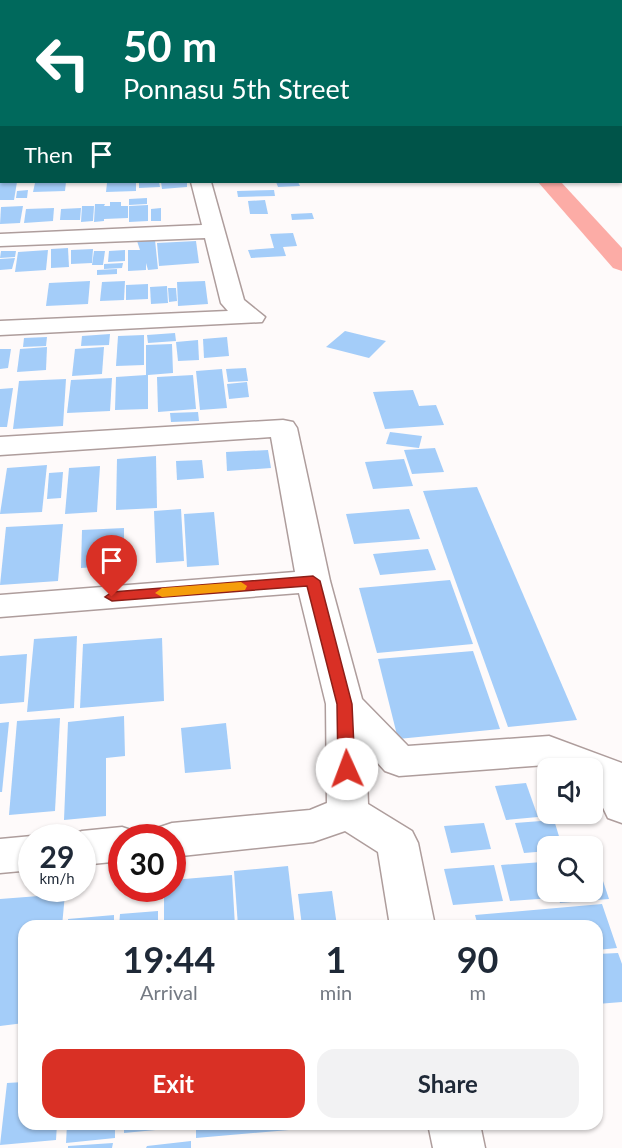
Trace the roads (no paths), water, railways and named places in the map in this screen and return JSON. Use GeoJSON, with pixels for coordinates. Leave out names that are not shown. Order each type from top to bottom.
{"type":"FeatureCollection","features":[{"type":"Feature","properties":{"kind":"street"},"geometry":{"type":"LineString","coordinates":[[0,328],[253,317],[233,303],[201,183]]}},
{"type":"Feature","properties":{"kind":"street"},"geometry":{"type":"LineString","coordinates":[[0,240],[213,231]]}},
{"type":"Feature","properties":{"kind":"street"},"geometry":{"type":"LineString","coordinates":[[0,446],[283,428],[313,581],[345,704],[348,812]]}},
{"type":"Feature","properties":{"kind":"street"},"geometry":{"type":"LineString","coordinates":[[0,606],[313,581]]}},
{"type":"Feature","properties":{"kind":"street"},"geometry":{"type":"LineString","coordinates":[[345,704],[399,761],[549,750],[608,774],[622,807]]}},
{"type":"Feature","properties":{"kind":"street"},"geometry":{"type":"LineString","coordinates":[[186,839],[313,826],[348,812]]}},
{"type":"Feature","properties":{"kind":"street"},"geometry":{"type":"LineString","coordinates":[[348,812],[397,843],[412,920]]}},
{"type":"Feature","properties":{"kind":"street"},"geometry":{"type":"LineString","coordinates":[[0,856],[18,854]]}},
{"type":"Feature","properties":{"kind":"street"},"geometry":{"type":"LineString","coordinates":[[455,1130],[459,1148]]}},
{"type":"Feature","properties":{"kind":"waterway"},"geometry":{"type":"LineString","coordinates":[[550,183],[622,263]]}}]}
